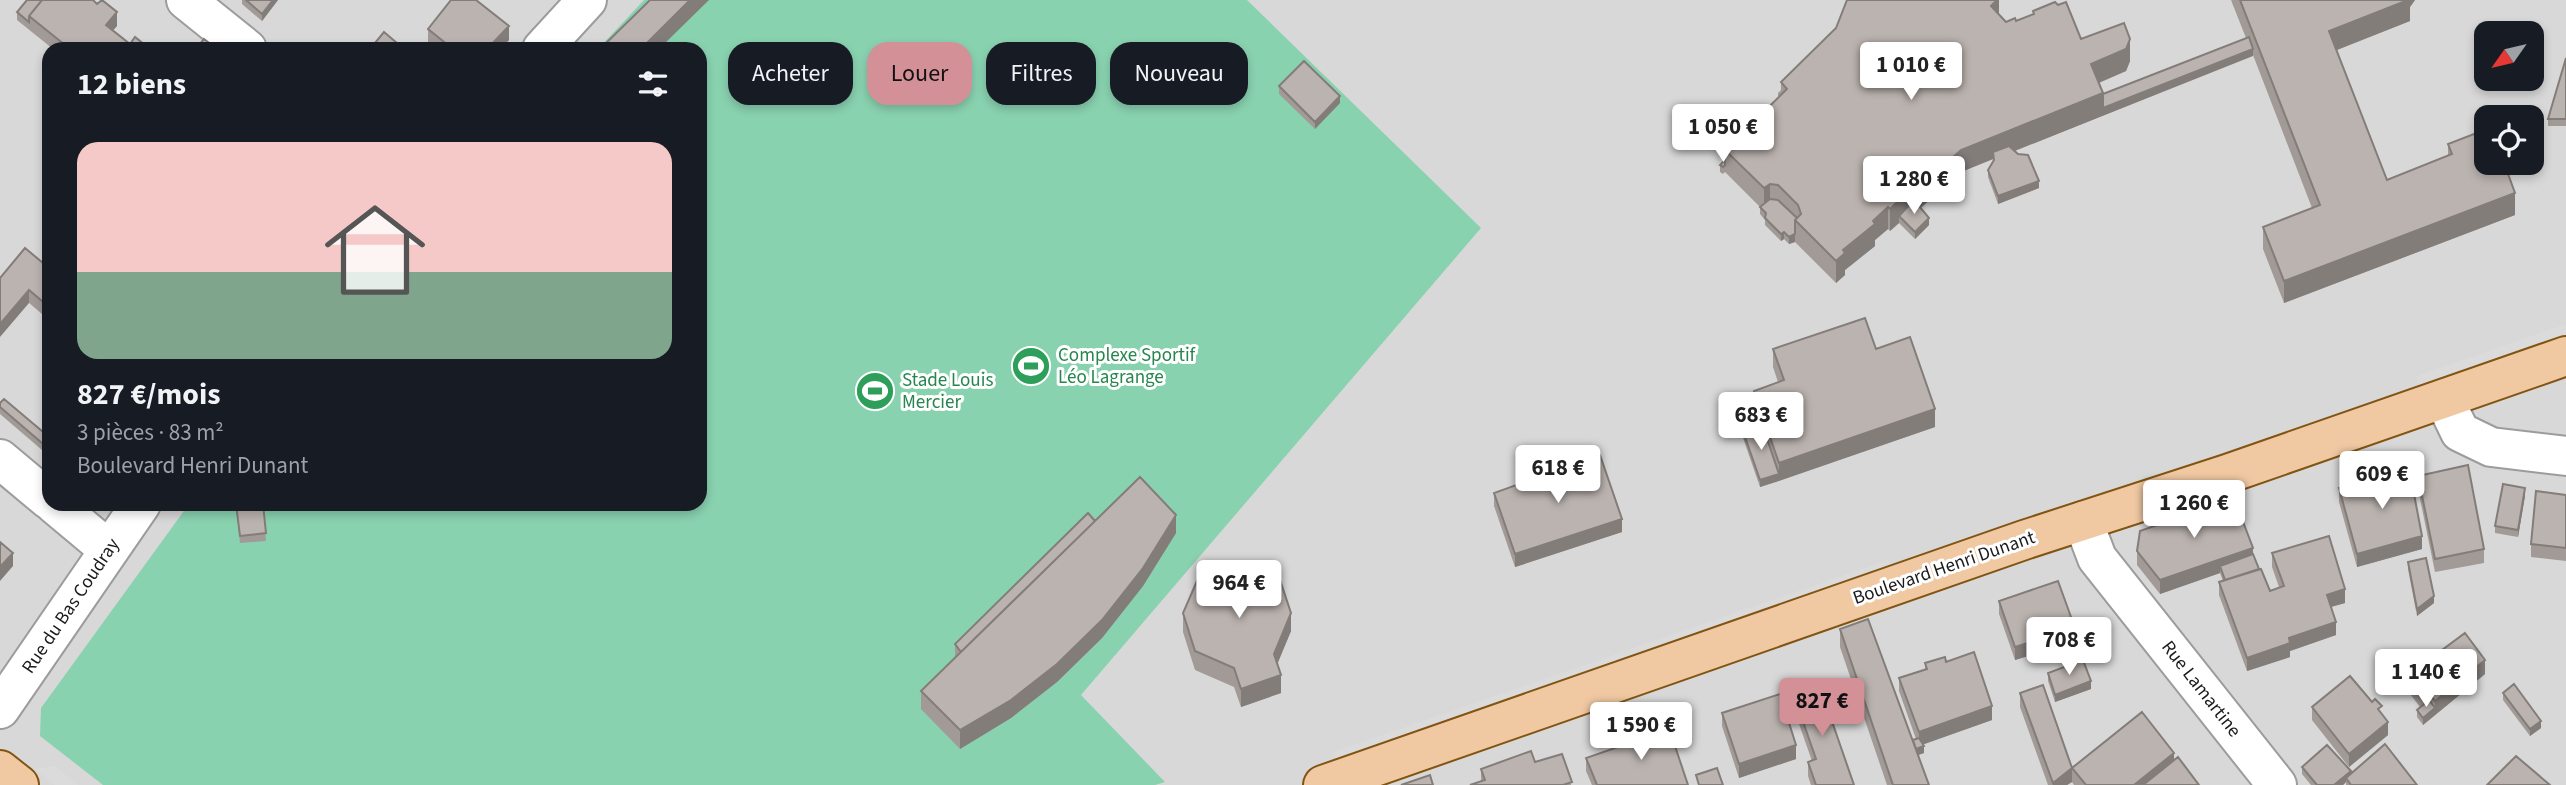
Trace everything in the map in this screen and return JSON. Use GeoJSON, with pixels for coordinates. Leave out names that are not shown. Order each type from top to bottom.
{"type":"FeatureCollection","features":[{"type":"Feature","properties":{"kind":"main road","name":"Boulevard Henri Dunant"},"geometry":{"type":"LineString","coordinates":[[1323,785],[2024,540],[2566,356]]}},
{"type":"Feature","properties":{"kind":"main road"},"geometry":{"type":"LineString","coordinates":[[0,770],[19,785]]}},
{"type":"Feature","properties":{"kind":"street"},"geometry":{"type":"LineString","coordinates":[[186,0],[238,42]]}},
{"type":"Feature","properties":{"kind":"street"},"geometry":{"type":"LineString","coordinates":[[548,42],[587,0]]}},
{"type":"Feature","properties":{"kind":"street"},"geometry":{"type":"LineString","coordinates":[[2444,399],[2460,432],[2491,447],[2566,456]]}},
{"type":"Feature","properties":{"kind":"street"},"geometry":{"type":"LineString","coordinates":[[0,459],[42,494]]}},
{"type":"Feature","properties":{"kind":"street"},"geometry":{"type":"LineString","coordinates":[[62,511],[108,550]]}},
{"type":"Feature","properties":{"kind":"street","name":"Rue du Bas Coudray"},"geometry":{"type":"LineString","coordinates":[[0,709],[136,511]]}},
{"type":"Feature","properties":{"kind":"street","name":"Rue Lamartine"},"geometry":{"type":"LineString","coordinates":[[2083,521],[2097,558],[2277,785]]}},
{"type":"Feature","properties":{"kind":"shaded area"},"geometry":{"type":"Polygon","coordinates":[[[0,0],[2566,0],[2566,785],[0,785],[0,0]]]}},
{"type":"Feature","properties":{"kind":"shaded area"},"geometry":{"type":"Polygon","coordinates":[[[2566,324],[2566,338],[2420,389],[2417,376],[2566,324]]]}},
{"type":"Feature","properties":{"kind":"shaded area"},"geometry":{"type":"Polygon","coordinates":[[[1888,560],[1893,572],[1338,764],[1333,752],[1888,560]]]}},
{"type":"Feature","properties":{"kind":"shaded area"},"geometry":{"type":"Polygon","coordinates":[[[55,766],[78,785],[55,785],[34,769],[55,766]]]}},
{"type":"Feature","properties":{"kind":"green space","name":"Complexe Sportif Léo Lagrange"},"geometry":{"type":"Polygon","coordinates":[[[644,0],[1247,0],[1481,228],[1081,695],[1165,782],[1155,785],[103,785],[40,736],[41,708],[184,511],[707,511],[707,42],[605,42],[644,0]]]}},
{"type":"Feature","properties":{"kind":"building"},"geometry":{"type":"Polygon","coordinates":[[[27,0],[42,0],[29,16],[29,22],[17,12],[27,0]]]}},
{"type":"Feature","properties":{"kind":"building"},"geometry":{"type":"Polygon","coordinates":[[[42,0],[93,0],[97,4],[102,0],[117,12],[106,25],[127,42],[61,42],[29,16],[42,0]]]}},
{"type":"Feature","properties":{"kind":"building"},"geometry":{"type":"Polygon","coordinates":[[[246,0],[273,0],[262,14],[246,0]]]}},
{"type":"Feature","properties":{"kind":"building"},"geometry":{"type":"Polygon","coordinates":[[[451,0],[476,0],[509,26],[494,42],[444,42],[428,29],[451,0]]]}},
{"type":"Feature","properties":{"kind":"building"},"geometry":{"type":"Polygon","coordinates":[[[650,0],[690,0],[648,42],[607,42],[650,0]]]}},
{"type":"Feature","properties":{"kind":"building"},"geometry":{"type":"Polygon","coordinates":[[[1847,0],[1997,0],[1991,6],[2006,22],[2034,14],[2033,11],[2055,2],[2058,5],[2066,2],[2081,39],[2124,23],[2130,39],[2126,49],[2091,64],[2103,93],[1961,150],[1917,189],[1914,186],[1890,209],[1888,207],[1873,221],[1875,224],[1843,250],[1845,253],[1836,261],[1795,220],[1801,214],[1798,205],[1778,185],[1770,184],[1764,188],[1725,150],[1787,89],[1781,82],[1836,28],[1847,0]]]}},
{"type":"Feature","properties":{"kind":"building"},"geometry":{"type":"Polygon","coordinates":[[[2240,0],[2408,0],[2329,31],[2387,180],[2452,154],[2448,144],[2474,134],[2474,175],[2508,175],[2515,193],[2284,281],[2263,227],[2320,205],[2240,0]]]}},
{"type":"Feature","properties":{"kind":"building"},"geometry":{"type":"Polygon","coordinates":[[[384,32],[396,42],[376,42],[384,32]]]}},
{"type":"Feature","properties":{"kind":"building"},"geometry":{"type":"Polygon","coordinates":[[[2249,37],[2253,49],[2103,108],[2103,94],[2249,37]]]}},
{"type":"Feature","properties":{"kind":"building"},"geometry":{"type":"Polygon","coordinates":[[[2566,58],[2566,119],[2548,119],[2566,58]]]}},
{"type":"Feature","properties":{"kind":"building"},"geometry":{"type":"Polygon","coordinates":[[[1304,61],[1340,96],[1315,122],[1279,86],[1304,61]]]}},
{"type":"Feature","properties":{"kind":"building"},"geometry":{"type":"Polygon","coordinates":[[[2009,146],[2018,154],[2028,155],[2039,181],[1998,196],[1988,170],[1994,160],[1993,152],[2009,146]]]}},
{"type":"Feature","properties":{"kind":"building"},"geometry":{"type":"Polygon","coordinates":[[[1770,199],[1778,200],[1797,218],[1795,234],[1789,237],[1784,232],[1781,234],[1765,218],[1766,213],[1760,207],[1770,199]]]}},
{"type":"Feature","properties":{"kind":"building"},"geometry":{"type":"Polygon","coordinates":[[[1914,200],[1929,218],[1915,232],[1899,216],[1914,200]]]}},
{"type":"Feature","properties":{"kind":"building"},"geometry":{"type":"Polygon","coordinates":[[[25,248],[42,262],[42,301],[29,290],[0,324],[0,278],[25,248]]]}},
{"type":"Feature","properties":{"kind":"building"},"geometry":{"type":"Polygon","coordinates":[[[1865,318],[1876,349],[1910,337],[1935,409],[1779,463],[1754,391],[1784,380],[1773,349],[1865,318]]]}},
{"type":"Feature","properties":{"kind":"building"},"geometry":{"type":"Polygon","coordinates":[[[4,399],[42,431],[42,443],[0,407],[4,399]]]}},
{"type":"Feature","properties":{"kind":"building"},"geometry":{"type":"Polygon","coordinates":[[[1762,424],[1779,474],[1760,480],[1743,431],[1762,424]]]}},
{"type":"Feature","properties":{"kind":"building"},"geometry":{"type":"Polygon","coordinates":[[[1600,455],[1622,519],[1515,554],[1494,493],[1600,455]]]}},
{"type":"Feature","properties":{"kind":"building"},"geometry":{"type":"Polygon","coordinates":[[[2468,465],[2484,549],[2435,559],[2418,476],[2468,465]]]}},
{"type":"Feature","properties":{"kind":"building"},"geometry":{"type":"Polygon","coordinates":[[[2409,468],[2422,536],[2357,554],[2339,488],[2409,468]]]}},
{"type":"Feature","properties":{"kind":"building"},"geometry":{"type":"Polygon","coordinates":[[[1140,477],[1176,515],[1143,568],[1102,620],[1057,664],[1011,700],[960,730],[921,691],[1140,477]]]}},
{"type":"Feature","properties":{"kind":"building"},"geometry":{"type":"Polygon","coordinates":[[[2503,484],[2525,488],[2518,530],[2495,526],[2503,484]]]}},
{"type":"Feature","properties":{"kind":"building"},"geometry":{"type":"Polygon","coordinates":[[[2536,491],[2566,495],[2566,548],[2531,544],[2536,491]]]}},
{"type":"Feature","properties":{"kind":"building"},"geometry":{"type":"Polygon","coordinates":[[[2234,498],[2253,548],[2160,580],[2137,551],[2140,531],[2234,498]]]}},
{"type":"Feature","properties":{"kind":"building"},"geometry":{"type":"Polygon","coordinates":[[[237,511],[264,511],[266,533],[240,536],[237,511]]]}},
{"type":"Feature","properties":{"kind":"building"},"geometry":{"type":"Polygon","coordinates":[[[1088,513],[1095,521],[961,652],[955,644],[1088,513]]]}},
{"type":"Feature","properties":{"kind":"building"},"geometry":{"type":"Polygon","coordinates":[[[2329,536],[2345,589],[2327,595],[2336,622],[2289,638],[2290,643],[2247,658],[2219,582],[2261,569],[2270,591],[2284,586],[2272,553],[2329,536]]]}},
{"type":"Feature","properties":{"kind":"building"},"geometry":{"type":"Polygon","coordinates":[[[0,542],[13,553],[0,567],[0,542]]]}},
{"type":"Feature","properties":{"kind":"building"},"geometry":{"type":"Polygon","coordinates":[[[2253,554],[2259,569],[2225,580],[2220,566],[2253,554]]]}},
{"type":"Feature","properties":{"kind":"building"},"geometry":{"type":"Polygon","coordinates":[[[2426,558],[2434,596],[2417,609],[2408,562],[2426,558]]]}},
{"type":"Feature","properties":{"kind":"building"},"geometry":{"type":"Polygon","coordinates":[[[1235,561],[1280,580],[1291,613],[1274,654],[1281,675],[1241,689],[1234,668],[1195,651],[1183,613],[1200,574],[1235,561]]]}},
{"type":"Feature","properties":{"kind":"building"},"geometry":{"type":"Polygon","coordinates":[[[2058,581],[2075,628],[2015,647],[1999,601],[2058,581]]]}},
{"type":"Feature","properties":{"kind":"building"},"geometry":{"type":"Polygon","coordinates":[[[1868,619],[1929,785],[1893,785],[1840,629],[1868,619]]]}},
{"type":"Feature","properties":{"kind":"building"},"geometry":{"type":"Polygon","coordinates":[[[2465,633],[2485,660],[2435,701],[2429,694],[2424,699],[2407,676],[2465,633]]]}},
{"type":"Feature","properties":{"kind":"building"},"geometry":{"type":"Polygon","coordinates":[[[1974,652],[1992,706],[1919,732],[1899,678],[1927,669],[1925,663],[1945,657],[1946,662],[1974,652]]]}},
{"type":"Feature","properties":{"kind":"building"},"geometry":{"type":"Polygon","coordinates":[[[2083,660],[2091,681],[2055,695],[2048,673],[2083,660]]]}},
{"type":"Feature","properties":{"kind":"building"},"geometry":{"type":"Polygon","coordinates":[[[2350,676],[2372,702],[2375,699],[2382,706],[2378,709],[2388,722],[2349,754],[2312,707],[2350,676]]]}},
{"type":"Feature","properties":{"kind":"building"},"geometry":{"type":"Polygon","coordinates":[[[1818,681],[1854,785],[1816,785],[1808,762],[1816,759],[1792,690],[1818,681]]]}},
{"type":"Feature","properties":{"kind":"building"},"geometry":{"type":"Polygon","coordinates":[[[2514,684],[2541,721],[2530,729],[2503,693],[2514,684]]]}},
{"type":"Feature","properties":{"kind":"building"},"geometry":{"type":"Polygon","coordinates":[[[2043,685],[2072,768],[2053,783],[2020,693],[2043,685]]]}},
{"type":"Feature","properties":{"kind":"building"},"geometry":{"type":"Polygon","coordinates":[[[1780,694],[1796,745],[1739,764],[1722,713],[1780,694]]]}},
{"type":"Feature","properties":{"kind":"building"},"geometry":{"type":"Polygon","coordinates":[[[2429,700],[2435,708],[2423,718],[2417,710],[2429,700]]]}},
{"type":"Feature","properties":{"kind":"building"},"geometry":{"type":"Polygon","coordinates":[[[2142,712],[2174,753],[2134,785],[2086,785],[2072,768],[2142,712]]]}},
{"type":"Feature","properties":{"kind":"building"},"geometry":{"type":"Polygon","coordinates":[[[1668,725],[1688,785],[1597,785],[1586,758],[1641,739],[1639,735],[1668,725]]]}},
{"type":"Feature","properties":{"kind":"building"},"geometry":{"type":"Polygon","coordinates":[[[1919,738],[1924,746],[1916,749],[1913,740],[1919,738]]]}},
{"type":"Feature","properties":{"kind":"building"},"geometry":{"type":"Polygon","coordinates":[[[2385,744],[2417,785],[2351,785],[2346,778],[2385,744]]]}},
{"type":"Feature","properties":{"kind":"building"},"geometry":{"type":"Polygon","coordinates":[[[2327,745],[2351,771],[2334,785],[2317,785],[2302,767],[2327,745]]]}},
{"type":"Feature","properties":{"kind":"building"},"geometry":{"type":"Polygon","coordinates":[[[1531,751],[1535,762],[1562,754],[1572,782],[1563,785],[1470,785],[1485,780],[1481,769],[1531,751]]]}},
{"type":"Feature","properties":{"kind":"building"},"geometry":{"type":"Polygon","coordinates":[[[2516,756],[2550,785],[2487,785],[2516,756]]]}},
{"type":"Feature","properties":{"kind":"building"},"geometry":{"type":"Polygon","coordinates":[[[2178,757],[2199,785],[2143,785],[2178,757]]]}},
{"type":"Feature","properties":{"kind":"building"},"geometry":{"type":"Polygon","coordinates":[[[1717,768],[1723,785],[1699,785],[1696,775],[1717,768]]]}},
{"type":"Feature","properties":{"kind":"building"},"geometry":{"type":"Polygon","coordinates":[[[1430,775],[1433,785],[1401,785],[1430,775]]]}},
{"type":"Feature","properties":{"kind":"place","name":"Complexe Sportif Léo Lagrange"},"geometry":{"type":"Point","coordinates":[1031,366]}},
{"type":"Feature","properties":{"kind":"place","name":"Stade Louis Mercier"},"geometry":{"type":"Point","coordinates":[875,391]}}]}
